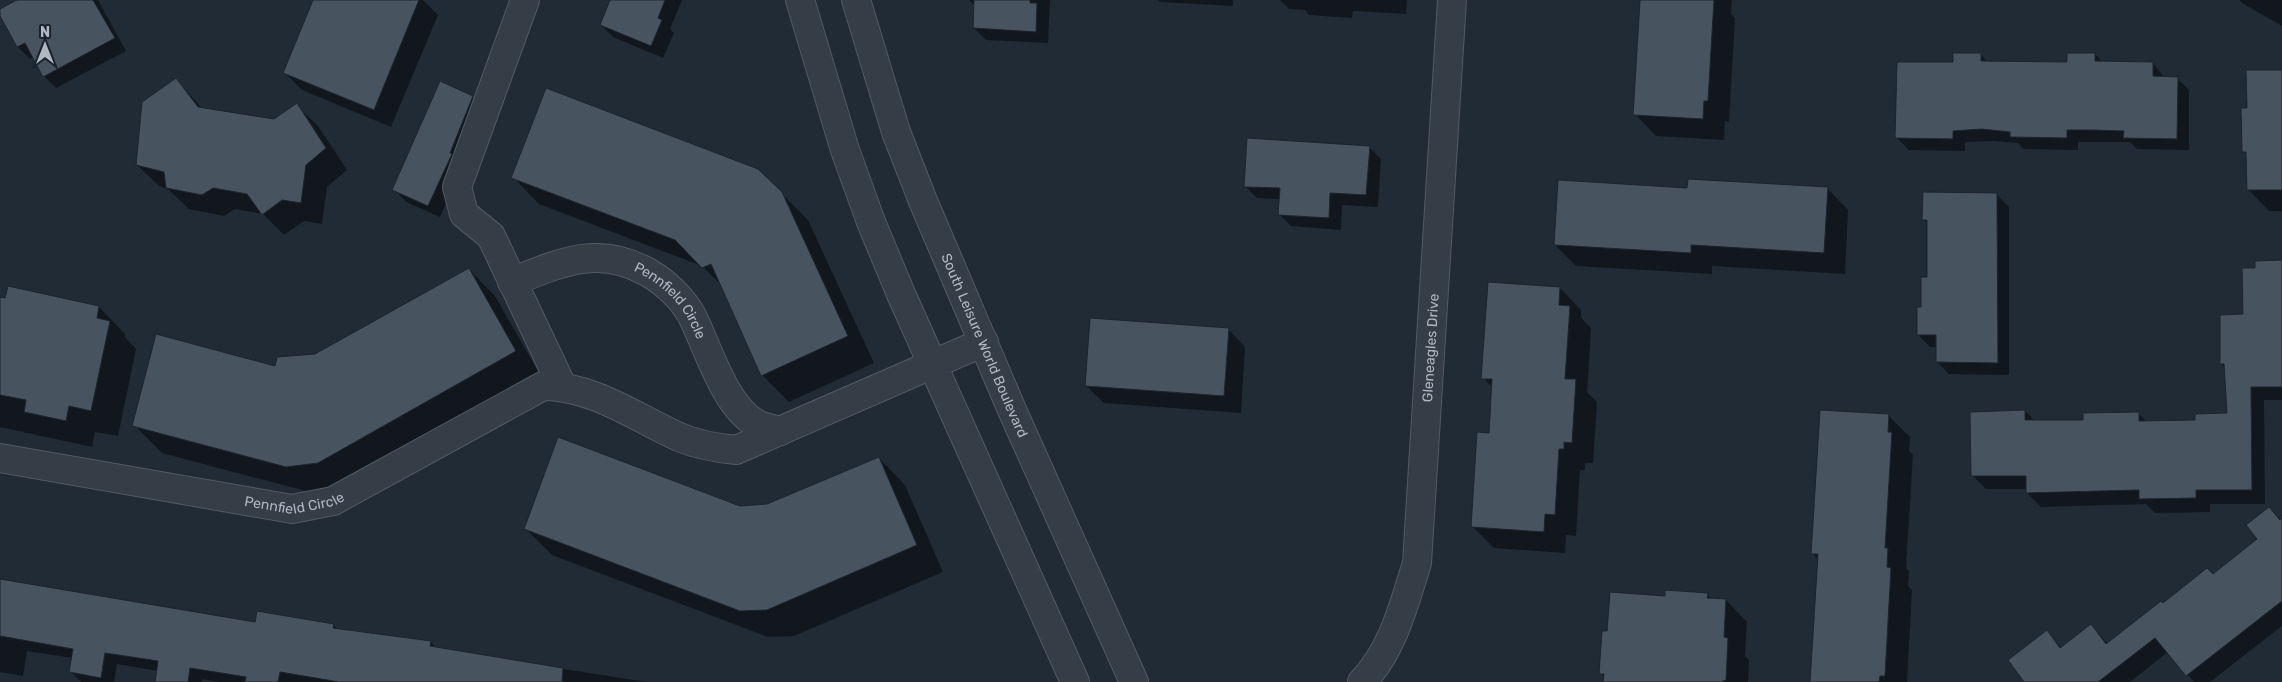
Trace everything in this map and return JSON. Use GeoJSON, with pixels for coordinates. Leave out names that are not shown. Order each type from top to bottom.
{"type":"FeatureCollection","features":[{"type":"Feature","properties":{"kind":"street"},"geometry":{"type":"LineString","coordinates":[[524,0],[456,187],[464,214],[491,236],[562,386]]}},
{"type":"Feature","properties":{"kind":"street"},"geometry":{"type":"LineString","coordinates":[[800,0],[844,150],[871,222],[1075,682]]}},
{"type":"Feature","properties":{"kind":"street","name":"South Leisure World Boulevard"},"geometry":{"type":"LineString","coordinates":[[856,0],[896,132],[984,342],[1134,682]]}},
{"type":"Feature","properties":{"kind":"street","name":"Gleneagles Drive"},"geometry":{"type":"LineString","coordinates":[[1362,682],[1376,667],[1400,619],[1417,562],[1452,0]]}},
{"type":"Feature","properties":{"kind":"street","name":"Pennfield Circle"},"geometry":{"type":"LineString","coordinates":[[512,282],[571,260],[603,256],[634,265],[665,282],[691,314],[722,382],[735,404],[758,425],[781,431]]}},
{"type":"Feature","properties":{"kind":"street","name":"Pennfield Circle"},"geometry":{"type":"LineString","coordinates":[[0,458],[292,509],[333,501],[543,386],[562,386],[584,391],[681,437],[707,446],[736,450],[984,342]]}},
{"type":"Feature","properties":{"kind":"building"},"geometry":{"type":"Polygon","coordinates":[[[17,0],[93,0],[115,38],[43,77],[25,43],[17,47],[0,16],[0,9],[17,0]]]}},
{"type":"Feature","properties":{"kind":"building"},"geometry":{"type":"Polygon","coordinates":[[[313,0],[419,0],[374,110],[283,73],[313,0]]]}},
{"type":"Feature","properties":{"kind":"building"},"geometry":{"type":"Polygon","coordinates":[[[610,0],[665,0],[658,18],[662,20],[651,46],[600,25],[610,0]]]}},
{"type":"Feature","properties":{"kind":"building"},"geometry":{"type":"Polygon","coordinates":[[[974,0],[1030,0],[1030,3],[1037,3],[1036,32],[973,28],[974,0]]]}},
{"type":"Feature","properties":{"kind":"building"},"geometry":{"type":"Polygon","coordinates":[[[1640,0],[1714,0],[1708,101],[1704,101],[1703,119],[1633,115],[1640,0]]]}},
{"type":"Feature","properties":{"kind":"building"},"geometry":{"type":"Polygon","coordinates":[[[1953,53],[1981,53],[1981,61],[2067,62],[2067,53],[2095,53],[2095,61],[2153,62],[2153,76],[2178,77],[2177,139],[2123,138],[2124,131],[2094,130],[2067,130],[2067,138],[2010,137],[2010,132],[1981,129],[1953,131],[1953,139],[1895,138],[1897,62],[1953,62],[1953,53]]]}},
{"type":"Feature","properties":{"kind":"building"},"geometry":{"type":"Polygon","coordinates":[[[2246,70],[2282,70],[2282,190],[2247,190],[2246,152],[2242,152],[2241,108],[2247,108],[2246,70]]]}},
{"type":"Feature","properties":{"kind":"building"},"geometry":{"type":"Polygon","coordinates":[[[176,78],[198,107],[274,119],[297,103],[326,148],[306,165],[301,203],[282,200],[262,215],[247,194],[213,188],[202,195],[166,188],[164,172],[136,165],[142,102],[176,78]]]}},
{"type":"Feature","properties":{"kind":"building"},"geometry":{"type":"Polygon","coordinates":[[[440,81],[473,96],[450,153],[452,154],[428,206],[392,190],[440,81]]]}},
{"type":"Feature","properties":{"kind":"building"},"geometry":{"type":"Polygon","coordinates":[[[546,88],[758,169],[782,192],[848,336],[761,376],[711,264],[702,268],[675,240],[511,178],[546,88]]]}},
{"type":"Feature","properties":{"kind":"building"},"geometry":{"type":"Polygon","coordinates":[[[1247,138],[1370,146],[1366,195],[1330,193],[1329,218],[1278,215],[1280,188],[1244,187],[1247,138]]]}},
{"type":"Feature","properties":{"kind":"building"},"geometry":{"type":"Polygon","coordinates":[[[1688,179],[1828,187],[1824,253],[1691,245],[1691,253],[1554,245],[1558,180],[1687,188],[1688,179]]]}},
{"type":"Feature","properties":{"kind":"building"},"geometry":{"type":"Polygon","coordinates":[[[1923,192],[1997,193],[1998,363],[1936,362],[1936,335],[1917,335],[1917,307],[1921,307],[1921,277],[1927,277],[1927,220],[1922,220],[1923,192]]]}},
{"type":"Feature","properties":{"kind":"building"},"geometry":{"type":"Polygon","coordinates":[[[2282,260],[2282,387],[2251,387],[2252,490],[2196,490],[2196,498],[2139,499],[2139,490],[2026,493],[2026,476],[1971,476],[1970,412],[2025,410],[2025,420],[2083,420],[2083,413],[2139,412],[2139,421],[2195,420],[2195,414],[2227,413],[2224,364],[2220,364],[2220,315],[2243,314],[2242,268],[2255,268],[2255,261],[2282,260]]]}},
{"type":"Feature","properties":{"kind":"building"},"geometry":{"type":"Polygon","coordinates":[[[469,268],[516,351],[318,463],[286,467],[132,426],[156,334],[275,366],[277,357],[315,354],[469,268]]]}},
{"type":"Feature","properties":{"kind":"building"},"geometry":{"type":"Polygon","coordinates":[[[1488,282],[1560,287],[1559,305],[1570,306],[1565,379],[1576,379],[1572,443],[1564,442],[1564,449],[1559,449],[1555,515],[1545,514],[1544,532],[1471,527],[1477,432],[1489,433],[1492,379],[1481,379],[1488,282]]]}},
{"type":"Feature","properties":{"kind":"building"},"geometry":{"type":"Polygon","coordinates":[[[8,286],[99,306],[97,318],[110,321],[91,411],[69,406],[66,421],[24,412],[26,400],[0,395],[0,297],[5,298],[8,286]]]}},
{"type":"Feature","properties":{"kind":"building"},"geometry":{"type":"Polygon","coordinates":[[[1090,318],[1229,328],[1224,396],[1085,386],[1090,318]]]}},
{"type":"Feature","properties":{"kind":"building"},"geometry":{"type":"Polygon","coordinates":[[[1820,410],[1889,414],[1888,432],[1892,432],[1885,548],[1888,548],[1887,567],[1891,568],[1885,676],[1880,676],[1879,682],[1810,682],[1818,554],[1811,554],[1820,410]]]}},
{"type":"Feature","properties":{"kind":"building"},"geometry":{"type":"Polygon","coordinates":[[[558,437],[740,506],[767,504],[879,457],[917,545],[767,610],[740,611],[524,529],[558,437]]]}},
{"type":"Feature","properties":{"kind":"building"},"geometry":{"type":"Polygon","coordinates":[[[2269,507],[2280,520],[2282,518],[2282,601],[2186,676],[2155,638],[2098,682],[2024,682],[2008,660],[2047,630],[2060,648],[2091,624],[2106,644],[2161,601],[2163,603],[2207,568],[2213,574],[2257,539],[2246,525],[2269,507]]]}},
{"type":"Feature","properties":{"kind":"building"},"geometry":{"type":"Polygon","coordinates":[[[0,579],[255,622],[257,611],[334,624],[333,628],[431,641],[430,646],[563,668],[562,682],[339,682],[280,672],[278,682],[245,682],[246,677],[190,668],[188,682],[155,682],[158,661],[105,653],[101,678],[69,672],[73,649],[0,636],[0,579]]]}},
{"type":"Feature","properties":{"kind":"building"},"geometry":{"type":"Polygon","coordinates":[[[1665,590],[1708,593],[1707,598],[1726,599],[1724,637],[1728,638],[1726,680],[1721,682],[1603,682],[1604,674],[1599,674],[1602,631],[1607,631],[1610,592],[1665,596],[1665,590]]]}}]}
